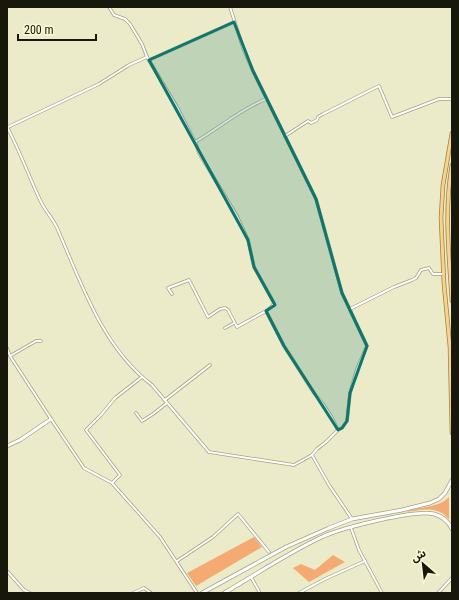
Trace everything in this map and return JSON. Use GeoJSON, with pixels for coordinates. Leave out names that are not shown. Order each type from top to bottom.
{"type":"FeatureCollection","features":[{"type":"Feature","properties":{"kind":"main road"},"geometry":{"type":"LineString","coordinates":[[452,133],[443,185],[441,230],[450,347],[452,433]]}},
{"type":"Feature","properties":{"kind":"main road"},"geometry":{"type":"LineString","coordinates":[[452,164],[448,189],[448,230],[452,302]]}},
{"type":"Feature","properties":{"kind":"main road"},"geometry":{"type":"LineString","coordinates":[[441,230],[448,230]]}},
{"type":"Feature","properties":{"kind":"main road"},"geometry":{"type":"LineString","coordinates":[[444,284],[451,283]]}},
{"type":"Feature","properties":{"kind":"main road"},"geometry":{"type":"LineString","coordinates":[[7,446],[20,440],[51,419]]}},
{"type":"Feature","properties":{"kind":"main road"},"geometry":{"type":"LineString","coordinates":[[202,593],[286,547],[329,528],[352,519],[402,510],[430,503],[439,499],[445,493],[452,480]]}},
{"type":"Feature","properties":{"kind":"main road"},"geometry":{"type":"LineString","coordinates":[[402,510],[404,515]]}},
{"type":"Feature","properties":{"kind":"main road"},"geometry":{"type":"LineString","coordinates":[[224,593],[302,547],[326,535],[415,512],[434,514],[444,519],[452,529]]}},
{"type":"Feature","properties":{"kind":"main road"},"geometry":{"type":"LineString","coordinates":[[235,575],[239,584]]}},
{"type":"Feature","properties":{"kind":"street"},"geometry":{"type":"LineString","coordinates":[[109,7],[114,15],[124,19],[130,24],[142,44],[147,57],[177,107],[199,153],[237,216],[248,240],[254,267],[274,303],[266,311],[237,327],[228,310],[225,308],[220,309],[208,317],[189,280],[168,288],[172,294]]}},
{"type":"Feature","properties":{"kind":"street"},"geometry":{"type":"LineString","coordinates":[[147,57],[129,65],[99,84],[7,127],[41,202],[57,228],[92,308],[119,351],[142,377],[152,385],[209,452],[294,465],[312,455],[342,428],[347,421],[350,393],[366,346],[342,292],[316,199],[251,67],[230,7]]}},
{"type":"Feature","properties":{"kind":"street"},"geometry":{"type":"LineString","coordinates":[[149,60],[234,22]]}},
{"type":"Feature","properties":{"kind":"street"},"geometry":{"type":"LineString","coordinates":[[285,136],[308,121],[311,123],[323,114],[358,97],[365,91],[379,86],[392,116],[439,99],[452,99]]}},
{"type":"Feature","properties":{"kind":"street"},"geometry":{"type":"LineString","coordinates":[[195,142],[220,127],[249,106],[266,99]]}},
{"type":"Feature","properties":{"kind":"street"},"geometry":{"type":"LineString","coordinates":[[350,309],[394,287],[416,278],[421,270],[425,268],[429,268],[433,274],[444,274]]}},
{"type":"Feature","properties":{"kind":"street"},"geometry":{"type":"LineString","coordinates":[[266,311],[284,346],[314,393],[332,416],[338,430]]}},
{"type":"Feature","properties":{"kind":"street"},"geometry":{"type":"LineString","coordinates":[[225,328],[234,323]]}},
{"type":"Feature","properties":{"kind":"street"},"geometry":{"type":"LineString","coordinates":[[10,356],[36,341],[41,341]]}},
{"type":"Feature","properties":{"kind":"street"},"geometry":{"type":"LineString","coordinates":[[7,348],[10,356],[84,468],[112,483],[160,536],[197,593]]}},
{"type":"Feature","properties":{"kind":"street"},"geometry":{"type":"LineString","coordinates":[[165,400],[210,365]]}},
{"type":"Feature","properties":{"kind":"street"},"geometry":{"type":"LineString","coordinates":[[112,483],[120,475],[86,430],[115,398],[142,377]]}},
{"type":"Feature","properties":{"kind":"street"},"geometry":{"type":"LineString","coordinates":[[136,413],[142,421],[167,403]]}},
{"type":"Feature","properties":{"kind":"street"},"geometry":{"type":"LineString","coordinates":[[312,455],[329,485],[352,519]]}},
{"type":"Feature","properties":{"kind":"street"},"geometry":{"type":"LineString","coordinates":[[177,561],[213,536],[238,514],[269,552]]}},
{"type":"Feature","properties":{"kind":"street"},"geometry":{"type":"LineString","coordinates":[[351,528],[359,550],[382,593]]}},
{"type":"Feature","properties":{"kind":"street"},"geometry":{"type":"LineString","coordinates":[[299,593],[325,579],[366,562]]}},
{"type":"Feature","properties":{"kind":"street"},"geometry":{"type":"LineString","coordinates":[[7,571],[24,590],[30,593]]}},
{"type":"Feature","properties":{"kind":"street"},"geometry":{"type":"LineString","coordinates":[[251,577],[260,593]]}},
{"type":"Feature","properties":{"kind":"street"},"geometry":{"type":"LineString","coordinates":[[438,593],[452,578]]}},
{"type":"Feature","properties":{"kind":"street"},"geometry":{"type":"LineString","coordinates":[[133,593],[144,588],[151,593]]}},
{"type":"Feature","properties":{"kind":"highlighted area"},"geometry":{"type":"Polygon","coordinates":[[[234,22],[253,71],[316,199],[342,293],[367,346],[350,393],[347,421],[342,428],[338,430],[284,346],[266,311],[275,305],[254,267],[248,240],[149,60],[234,22]]]}},
{"type":"Feature","properties":{"kind":"shaded area"},"geometry":{"type":"Polygon","coordinates":[[[449,497],[449,520],[445,515],[435,510],[406,512],[439,504],[449,497]]]}},
{"type":"Feature","properties":{"kind":"shaded area"},"geometry":{"type":"Polygon","coordinates":[[[254,537],[262,547],[196,586],[187,573],[254,537]]]}},
{"type":"Feature","properties":{"kind":"shaded area"},"geometry":{"type":"Polygon","coordinates":[[[333,555],[345,562],[309,582],[293,568],[301,564],[315,570],[333,555]]]}}]}
